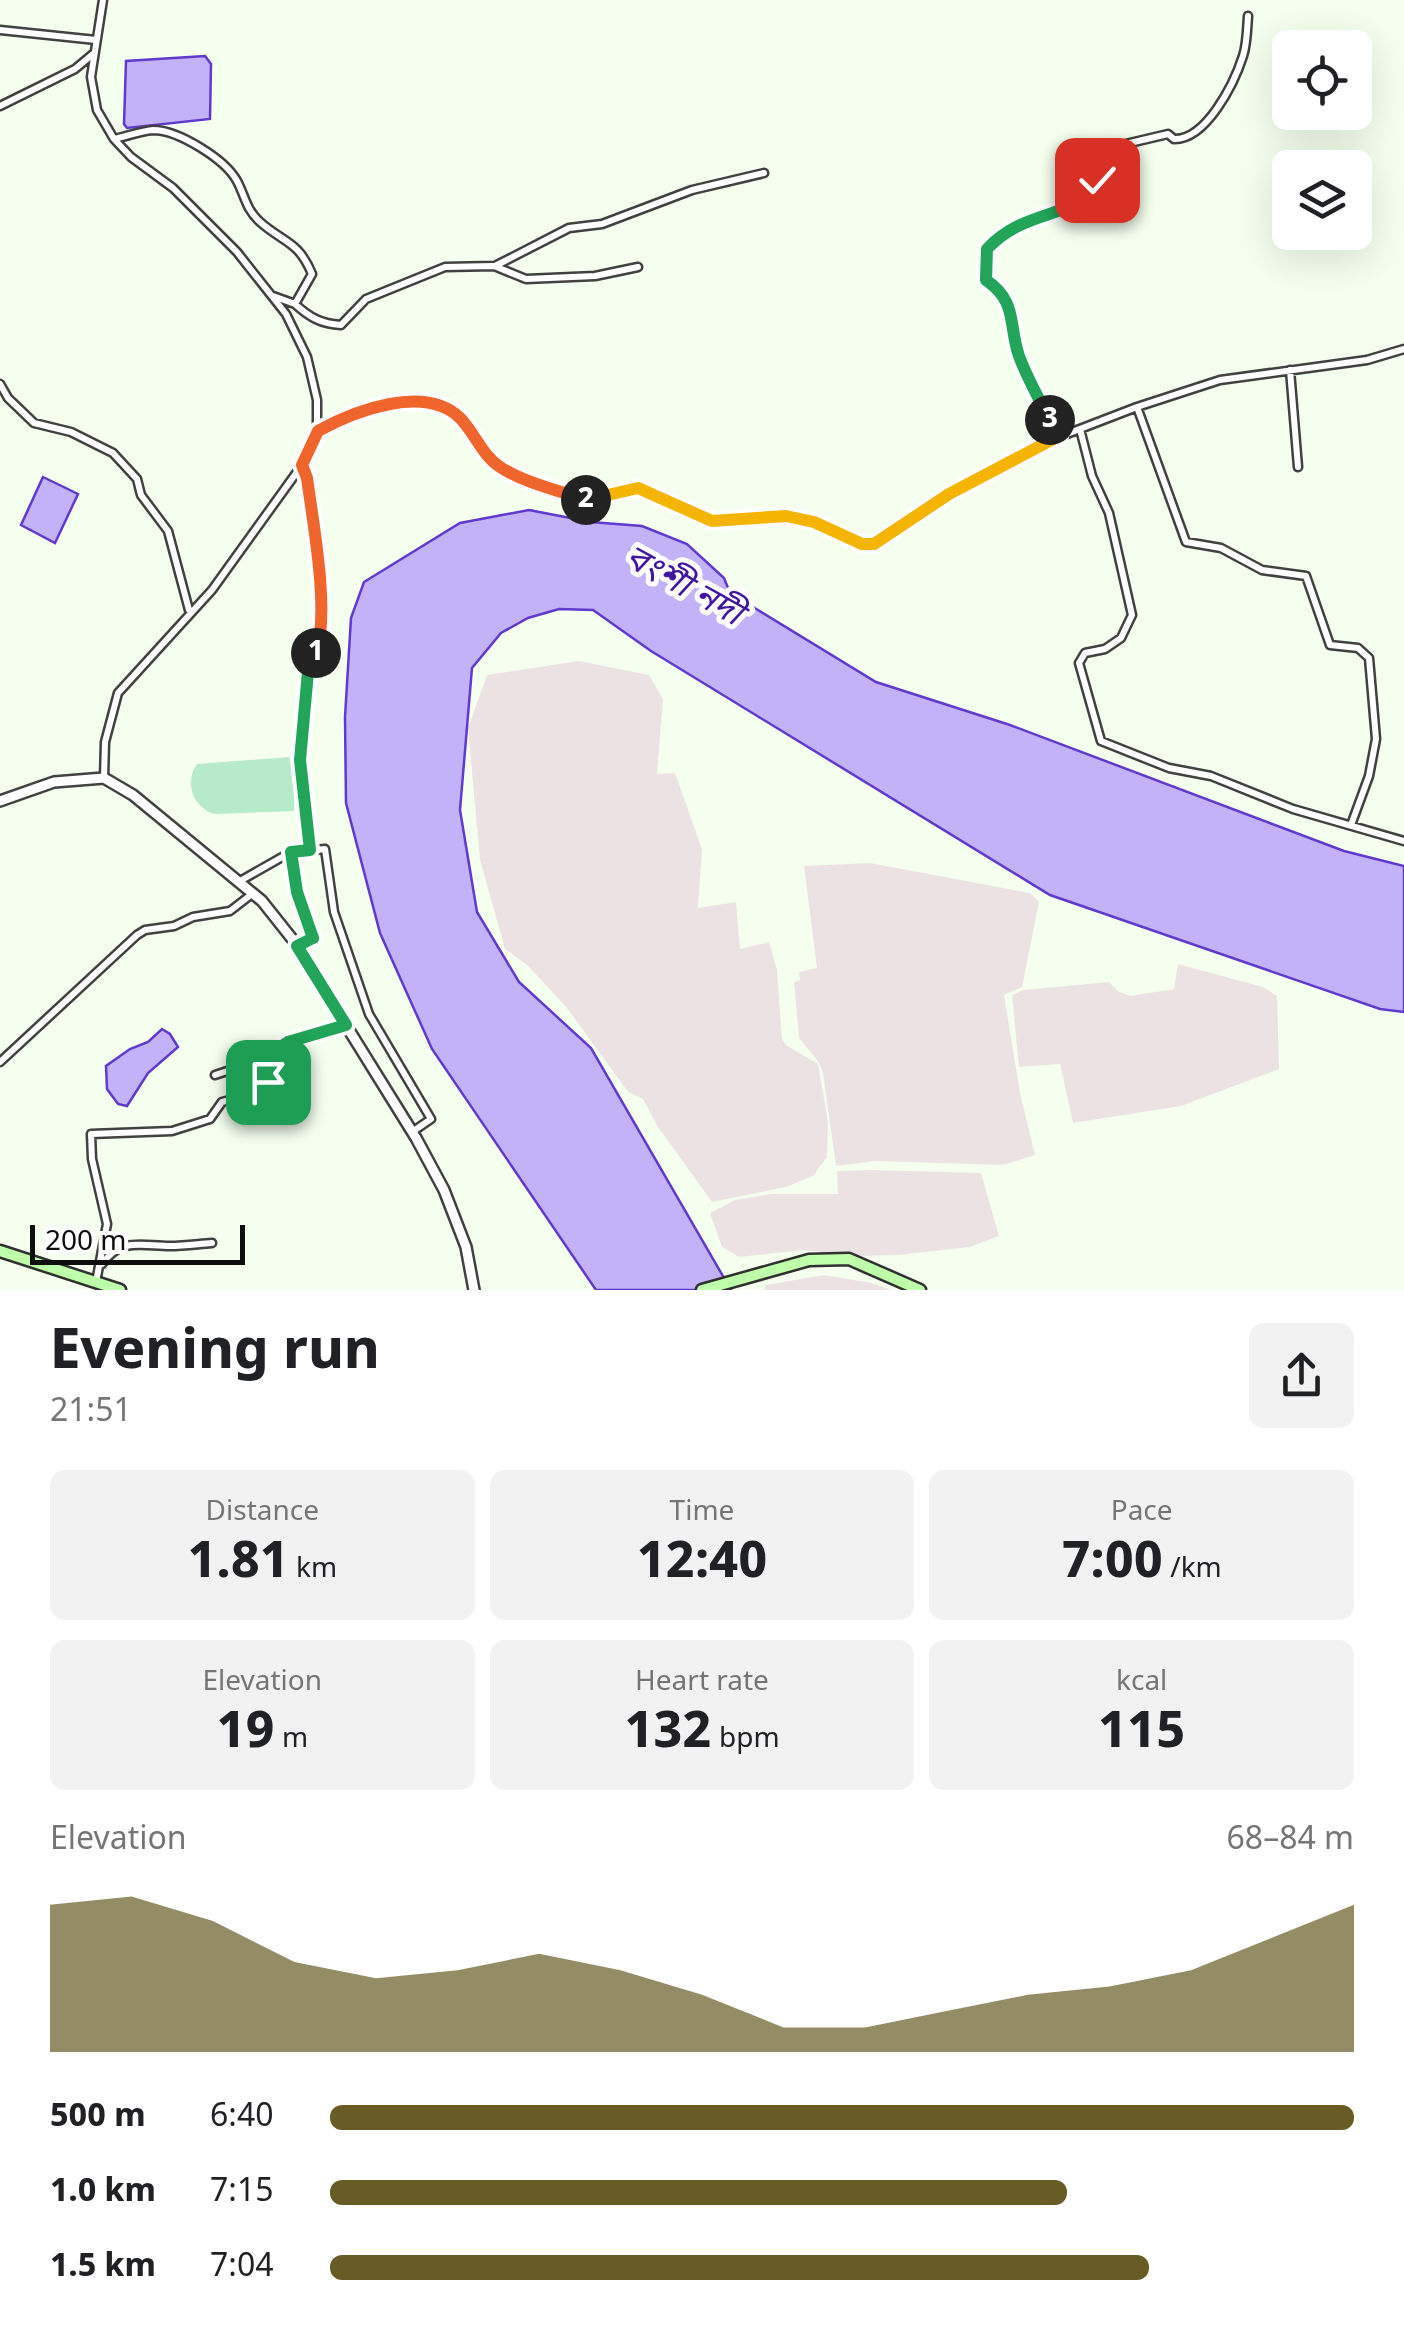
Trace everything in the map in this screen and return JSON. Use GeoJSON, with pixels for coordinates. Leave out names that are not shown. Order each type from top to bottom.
{"type":"FeatureCollection","features":[{"type":"Feature","properties":{"kind":"main road"},"geometry":{"type":"LineString","coordinates":[[0,1251],[97,1276],[120,1290]]}},
{"type":"Feature","properties":{"kind":"main road"},"geometry":{"type":"LineString","coordinates":[[702,1290],[809,1260],[849,1259],[920,1290]]}},
{"type":"Feature","properties":{"kind":"street"},"geometry":{"type":"LineString","coordinates":[[103,0],[91,77],[97,110],[114,139],[131,157],[174,188],[237,252],[286,314],[306,357],[317,400],[318,431],[302,465],[212,590],[118,693],[105,742],[104,778]]}},
{"type":"Feature","properties":{"kind":"street"},"geometry":{"type":"LineString","coordinates":[[1059,436],[1019,355],[1011,309],[1000,289],[986,280],[987,249],[1016,224],[1086,200],[1096,192],[1096,151],[1168,134],[1185,140],[1197,132],[1227,94],[1245,52],[1248,16]]}},
{"type":"Feature","properties":{"kind":"street"},"geometry":{"type":"LineString","coordinates":[[0,30],[96,40]]}},
{"type":"Feature","properties":{"kind":"street"},"geometry":{"type":"LineString","coordinates":[[0,106],[74,69],[94,54]]}},
{"type":"Feature","properties":{"kind":"street"},"geometry":{"type":"LineString","coordinates":[[114,139],[152,130],[216,156],[236,180],[246,206],[261,223],[304,254],[312,274],[295,304]]}},
{"type":"Feature","properties":{"kind":"street"},"geometry":{"type":"LineString","coordinates":[[494,266],[569,228],[602,224],[692,190],[764,173]]}},
{"type":"Feature","properties":{"kind":"street"},"geometry":{"type":"LineString","coordinates":[[272,296],[295,304],[328,325],[341,326],[354,308],[389,287],[445,267],[494,266],[526,279],[595,276],[638,268]]}},
{"type":"Feature","properties":{"kind":"street"},"geometry":{"type":"LineString","coordinates":[[318,431],[378,404],[435,405],[459,416],[495,464],[514,476],[587,500],[638,488],[712,521],[786,516],[814,522],[868,544],[879,542],[949,494],[1059,436],[1137,407],[1220,380],[1367,360],[1404,349]]}},
{"type":"Feature","properties":{"kind":"street"},"geometry":{"type":"LineString","coordinates":[[1290,370],[1298,467]]}},
{"type":"Feature","properties":{"kind":"street"},"geometry":{"type":"LineString","coordinates":[[0,384],[8,398],[34,423],[70,432],[112,453],[137,479],[141,495],[168,531],[190,611]]}},
{"type":"Feature","properties":{"kind":"street"},"geometry":{"type":"LineString","coordinates":[[1137,407],[1186,542],[1213,544],[1262,570],[1306,576],[1330,645],[1358,648],[1369,658],[1376,740],[1351,826]]}},
{"type":"Feature","properties":{"kind":"street"},"geometry":{"type":"LineString","coordinates":[[1080,429],[1092,476],[1109,513],[1132,614],[1121,638],[1105,648],[1085,653],[1078,663],[1101,741],[1170,768],[1211,776],[1294,809],[1404,842]]}},
{"type":"Feature","properties":{"kind":"street"},"geometry":{"type":"LineString","coordinates":[[302,465],[314,534],[321,617],[319,646],[308,672],[300,760],[310,850]]}},
{"type":"Feature","properties":{"kind":"street"},"geometry":{"type":"LineString","coordinates":[[0,801],[54,782],[104,778],[121,786],[254,893],[297,946],[412,1132],[444,1190],[466,1247],[474,1290]]}},
{"type":"Feature","properties":{"kind":"street"},"geometry":{"type":"LineString","coordinates":[[240,881],[291,852],[324,849],[341,937],[376,1031],[431,1119],[412,1132]]}},
{"type":"Feature","properties":{"kind":"street"},"geometry":{"type":"LineString","coordinates":[[291,852],[297,892],[313,938],[297,946]]}},
{"type":"Feature","properties":{"kind":"street"},"geometry":{"type":"LineString","coordinates":[[0,1062],[137,934],[174,926],[193,917],[230,911],[254,893]]}},
{"type":"Feature","properties":{"kind":"street"},"geometry":{"type":"LineString","coordinates":[[215,1075],[261,1060],[288,1042],[346,1025]]}},
{"type":"Feature","properties":{"kind":"street"},"geometry":{"type":"LineString","coordinates":[[97,1276],[107,1224],[92,1159],[91,1134],[172,1131],[210,1119],[222,1102],[269,1090],[261,1060]]}},
{"type":"Feature","properties":{"kind":"street"},"geometry":{"type":"LineString","coordinates":[[97,1276],[116,1249],[130,1243],[165,1246],[212,1242]]}},
{"type":"Feature","properties":{"kind":"shaded area"},"geometry":{"type":"Polygon","coordinates":[[[579,661],[649,675],[663,699],[657,774],[675,773],[702,849],[698,908],[736,902],[740,949],[769,942],[777,970],[782,1039],[818,1064],[828,1122],[827,1157],[813,1176],[786,1187],[712,1202],[658,1127],[643,1099],[628,1092],[567,1008],[527,965],[505,949],[480,860],[468,728],[487,675],[579,661]]]}},
{"type":"Feature","properties":{"kind":"shaded area"},"geometry":{"type":"Polygon","coordinates":[[[870,863],[1030,893],[1039,902],[1022,987],[1004,995],[1035,1155],[1003,1165],[875,1161],[836,1166],[823,1073],[799,1038],[794,982],[800,980],[799,972],[817,968],[804,866],[870,863]]]}},
{"type":"Feature","properties":{"kind":"shaded area"},"geometry":{"type":"Polygon","coordinates":[[[1178,964],[1263,987],[1277,996],[1279,1069],[1181,1106],[1073,1123],[1060,1064],[1019,1067],[1012,995],[1023,990],[1109,982],[1130,996],[1174,989],[1178,964]]]}},
{"type":"Feature","properties":{"kind":"shaded area"},"geometry":{"type":"Polygon","coordinates":[[[837,1171],[981,1173],[999,1236],[970,1247],[898,1255],[856,1256],[804,1250],[739,1257],[722,1247],[710,1213],[735,1200],[771,1194],[838,1194],[837,1171]]]}},
{"type":"Feature","properties":{"kind":"shaded area"},"geometry":{"type":"Polygon","coordinates":[[[824,1275],[892,1290],[764,1290],[766,1285],[824,1275]]]}},
{"type":"Feature","properties":{"kind":"green space"},"geometry":{"type":"Polygon","coordinates":[[[291,757],[296,760],[294,811],[214,814],[201,806],[193,794],[191,779],[197,764],[291,757]]]}},
{"type":"Feature","properties":{"kind":"water"},"geometry":{"type":"Polygon","coordinates":[[[205,56],[211,64],[210,119],[127,128],[126,61],[205,56]]]}},
{"type":"Feature","properties":{"kind":"water"},"geometry":{"type":"Polygon","coordinates":[[[43,477],[78,494],[55,543],[21,525],[43,477]]]}},
{"type":"Feature","properties":{"kind":"water","name":"বংশী নদী"},"geometry":{"type":"Polygon","coordinates":[[[529,510],[591,522],[642,526],[687,544],[724,578],[730,593],[876,682],[1010,725],[1344,851],[1404,866],[1404,1012],[1380,1009],[1050,895],[651,651],[593,610],[559,609],[528,618],[501,633],[472,668],[460,810],[477,912],[519,982],[591,1048],[731,1290],[596,1290],[432,1049],[380,933],[346,803],[345,717],[351,618],[364,582],[460,523],[529,510]]]}},
{"type":"Feature","properties":{"kind":"water"},"geometry":{"type":"Polygon","coordinates":[[[162,1029],[178,1047],[148,1073],[127,1106],[118,1104],[107,1089],[106,1066],[148,1042],[162,1029]]]}},
{"type":"Feature","properties":{"kind":"route"},"geometry":{"type":"LineString","coordinates":[[268,1082],[261,1060],[288,1042],[346,1025],[297,946],[313,938],[297,892],[291,852],[310,850],[300,760],[308,672],[319,646],[321,617],[314,534],[302,465],[318,431],[378,404],[435,405],[459,416],[495,464],[514,476],[587,500],[638,488],[712,521],[786,516],[814,522],[862,544],[874,544],[949,494],[1059,436],[1019,355],[1011,309],[1000,289],[986,280],[984,264],[987,249],[1003,232],[1086,200],[1096,192],[1097,180]]}}]}
